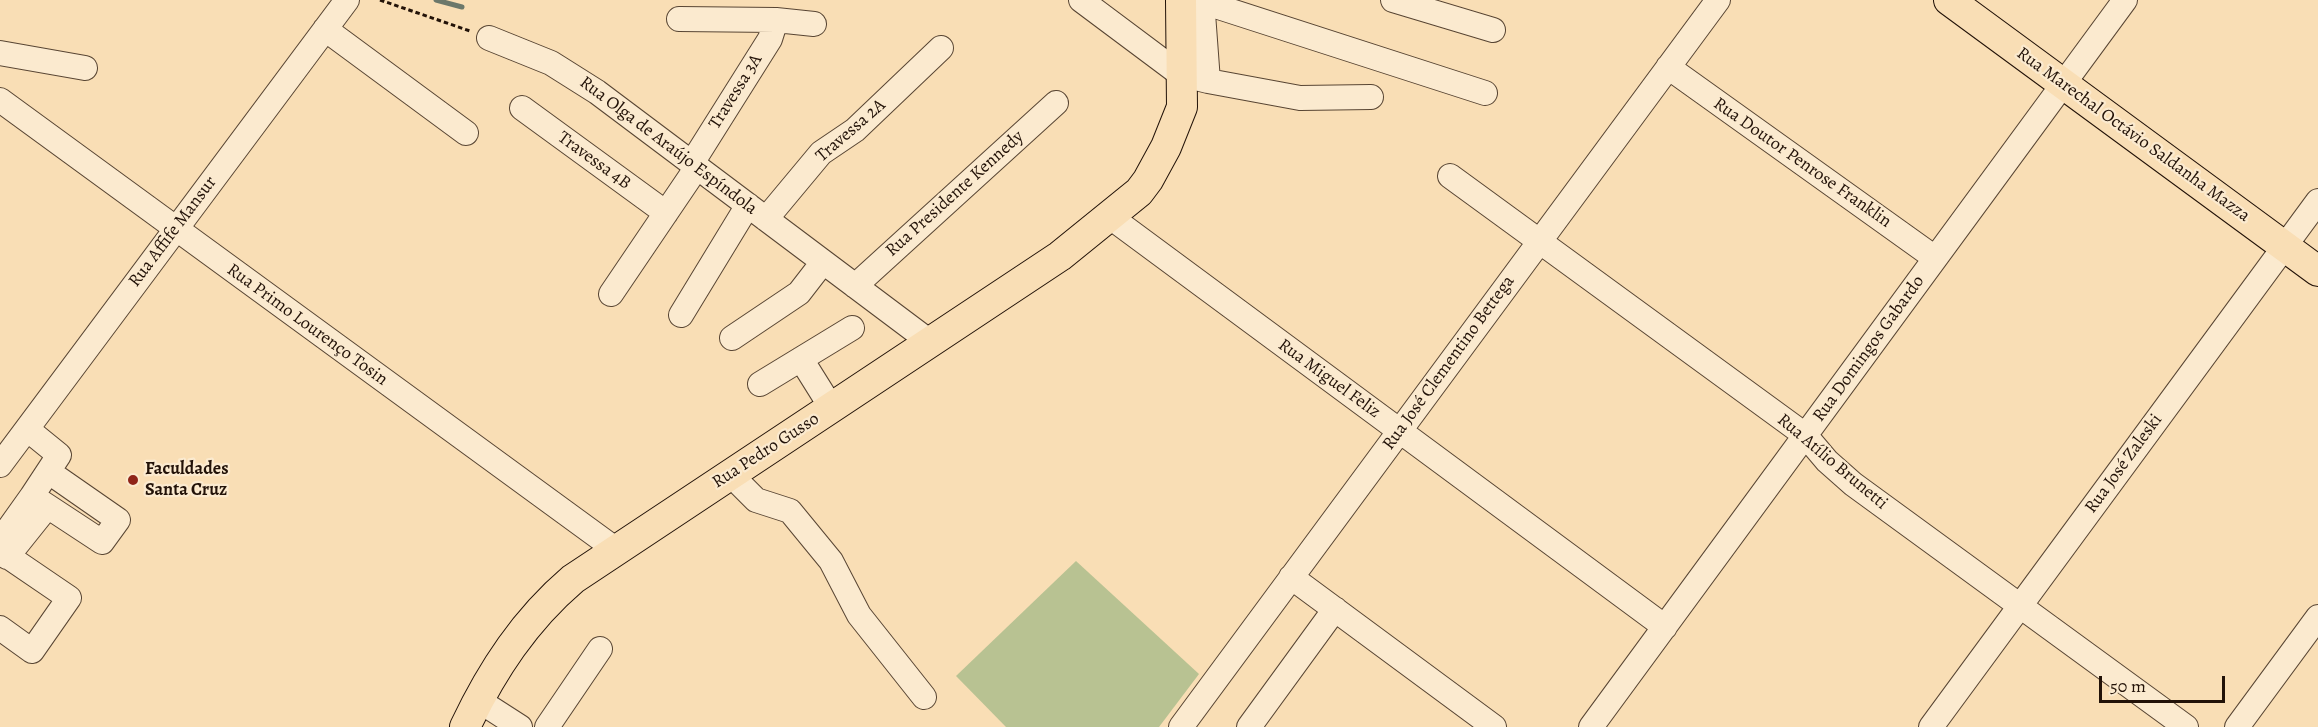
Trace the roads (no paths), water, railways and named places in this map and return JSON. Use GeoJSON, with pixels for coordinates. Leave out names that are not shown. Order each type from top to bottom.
{"type":"FeatureCollection","features":[{"type":"Feature","properties":{"kind":"main road","name":"Rua Marechal Octávio Saldanha Mazza"},"geometry":{"type":"LineString","coordinates":[[1949,0],[2318,271]]}},
{"type":"Feature","properties":{"kind":"main road","name":"Rua Pedro Gusso"},"geometry":{"type":"LineString","coordinates":[[465,727],[508,649],[538,612],[573,579],[1068,250],[1109,216],[1142,158],[1170,92],[1194,78],[1183,21],[1195,1]]}},
{"type":"Feature","properties":{"kind":"street","name":"Rua Affife Mansur"},"geometry":{"type":"LineString","coordinates":[[0,465],[347,0]]}},
{"type":"Feature","properties":{"kind":"street"},"geometry":{"type":"LineString","coordinates":[[1081,0],[1194,78],[1300,98],[1371,97]]}},
{"type":"Feature","properties":{"kind":"street"},"geometry":{"type":"LineString","coordinates":[[1393,0],[1493,30]]}},
{"type":"Feature","properties":{"kind":"street","name":"Rua José Clementino Bettega"},"geometry":{"type":"LineString","coordinates":[[1181,727],[1718,0]]}},
{"type":"Feature","properties":{"kind":"street","name":"Rua Domingos Gabardo"},"geometry":{"type":"LineString","coordinates":[[1592,727],[2125,0]]}},
{"type":"Feature","properties":{"kind":"street"},"geometry":{"type":"LineString","coordinates":[[1195,1],[1485,93]]}},
{"type":"Feature","properties":{"kind":"street"},"geometry":{"type":"LineString","coordinates":[[679,19],[776,20],[814,24]]}},
{"type":"Feature","properties":{"kind":"street","name":"Travessa 3A"},"geometry":{"type":"LineString","coordinates":[[611,294],[666,213],[770,39],[776,20]]}},
{"type":"Feature","properties":{"kind":"street"},"geometry":{"type":"LineString","coordinates":[[325,29],[466,132]]}},
{"type":"Feature","properties":{"kind":"street","name":"Rua Olga de Araújo Espíndola"},"geometry":{"type":"LineString","coordinates":[[489,38],[530,53],[573,76],[930,342]]}},
{"type":"Feature","properties":{"kind":"street","name":"Travessa 2A"},"geometry":{"type":"LineString","coordinates":[[681,315],[757,212],[821,153],[855,130],[941,48]]}},
{"type":"Feature","properties":{"kind":"street"},"geometry":{"type":"LineString","coordinates":[[0,52],[85,68]]}},
{"type":"Feature","properties":{"kind":"street","name":"Rua Doutor Penrose Franklin"},"geometry":{"type":"LineString","coordinates":[[1668,68],[1935,258]]}},
{"type":"Feature","properties":{"kind":"street","name":"Rua Primo Lourenço Tosin"},"geometry":{"type":"LineString","coordinates":[[0,100],[615,549]]}},
{"type":"Feature","properties":{"kind":"street","name":"Rua Presidente Kennedy"},"geometry":{"type":"LineString","coordinates":[[855,286],[1056,103]]}},
{"type":"Feature","properties":{"kind":"street","name":"Travessa 4B"},"geometry":{"type":"LineString","coordinates":[[522,108],[666,213]]}},
{"type":"Feature","properties":{"kind":"street","name":"Rua Atílio Brunetti"},"geometry":{"type":"LineString","coordinates":[[1450,176],[1806,435],[1827,461],[1853,484],[2186,727]]}},
{"type":"Feature","properties":{"kind":"street","name":"Rua José Zaleski"},"geometry":{"type":"LineString","coordinates":[[1931,727],[2318,201]]}},
{"type":"Feature","properties":{"kind":"street","name":"Rua Miguel Feliz"},"geometry":{"type":"LineString","coordinates":[[1109,216],[1665,627]]}},
{"type":"Feature","properties":{"kind":"street"},"geometry":{"type":"LineString","coordinates":[[732,338],[799,293],[823,262]]}},
{"type":"Feature","properties":{"kind":"street"},"geometry":{"type":"LineString","coordinates":[[760,384],[852,328]]}},
{"type":"Feature","properties":{"kind":"street"},"geometry":{"type":"LineString","coordinates":[[801,359],[831,407]]}},
{"type":"Feature","properties":{"kind":"street"},"geometry":{"type":"LineString","coordinates":[[0,628],[32,651],[69,598],[2,550],[40,502],[48,472],[59,455],[27,429]]}},
{"type":"Feature","properties":{"kind":"street"},"geometry":{"type":"LineString","coordinates":[[40,502],[102,542],[118,520],[48,472]]}},
{"type":"Feature","properties":{"kind":"street"},"geometry":{"type":"LineString","coordinates":[[730,474],[756,500],[790,511],[831,561],[859,615],[924,697]]}},
{"type":"Feature","properties":{"kind":"street"},"geometry":{"type":"LineString","coordinates":[[1291,577],[1494,727]]}},
{"type":"Feature","properties":{"kind":"street"},"geometry":{"type":"LineString","coordinates":[[1249,727],[1335,609]]}},
{"type":"Feature","properties":{"kind":"street"},"geometry":{"type":"LineString","coordinates":[[2237,727],[2318,617]]}},
{"type":"Feature","properties":{"kind":"street"},"geometry":{"type":"LineString","coordinates":[[547,727],[600,650]]}},
{"type":"Feature","properties":{"kind":"street"},"geometry":{"type":"LineString","coordinates":[[478,700],[520,727]]}},
{"type":"Feature","properties":{"kind":"waterway"},"geometry":{"type":"LineString","coordinates":[[436,0],[462,7]]}},
{"type":"Feature","properties":{"kind":"place","name":"Faculdades Santa Cruz"},"geometry":{"type":"Point","coordinates":[133,480]}}]}
